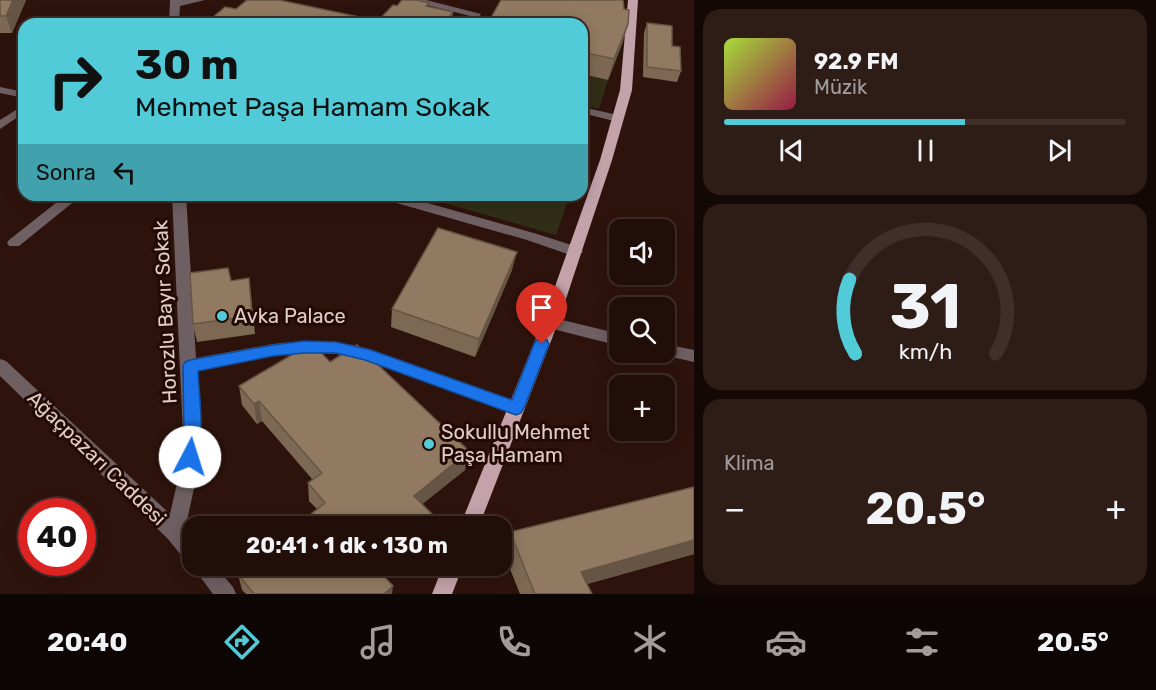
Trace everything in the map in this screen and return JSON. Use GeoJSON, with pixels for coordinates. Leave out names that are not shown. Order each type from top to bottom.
{"type":"FeatureCollection","features":[{"type":"Feature","properties":{"kind":"main road"},"geometry":{"type":"LineString","coordinates":[[473,516],[576,252],[618,118],[626,90],[633,0]]}},
{"type":"Feature","properties":{"kind":"main road"},"geometry":{"type":"LineString","coordinates":[[442,594],[449,576]]}},
{"type":"Feature","properties":{"kind":"street"},"geometry":{"type":"LineString","coordinates":[[174,18],[175,2],[200,0]]}},
{"type":"Feature","properties":{"kind":"street"},"geometry":{"type":"LineString","coordinates":[[413,0],[477,14],[474,18]]}},
{"type":"Feature","properties":{"kind":"street"},"geometry":{"type":"LineString","coordinates":[[0,90],[18,94]]}},
{"type":"Feature","properties":{"kind":"street"},"geometry":{"type":"LineString","coordinates":[[588,111],[618,118]]}},
{"type":"Feature","properties":{"kind":"street"},"geometry":{"type":"LineString","coordinates":[[0,125],[18,112]]}},
{"type":"Feature","properties":{"kind":"street"},"geometry":{"type":"LineString","coordinates":[[14,243],[67,201]]}},
{"type":"Feature","properties":{"kind":"street","name":"Horozlu Bayır Sokak"},"geometry":{"type":"LineString","coordinates":[[175,532],[187,479],[192,434],[179,201]]}},
{"type":"Feature","properties":{"kind":"street"},"geometry":{"type":"LineString","coordinates":[[423,201],[576,252]]}},
{"type":"Feature","properties":{"kind":"street"},"geometry":{"type":"LineString","coordinates":[[550,323],[609,337]]}},
{"type":"Feature","properties":{"kind":"street"},"geometry":{"type":"LineString","coordinates":[[190,366],[273,350],[304,347],[336,348],[366,354],[516,408]]}},
{"type":"Feature","properties":{"kind":"street"},"geometry":{"type":"LineString","coordinates":[[675,352],[694,356]]}},
{"type":"Feature","properties":{"kind":"street","name":"Ağaçpazarı Caddesi"},"geometry":{"type":"LineString","coordinates":[[0,366],[182,541]]}},
{"type":"Feature","properties":{"kind":"street"},"geometry":{"type":"LineString","coordinates":[[211,576],[226,594]]}},
{"type":"Feature","properties":{"kind":"shaded area"},"geometry":{"type":"Polygon","coordinates":[[[588,75],[608,80],[599,109],[588,106],[588,75]]]}},
{"type":"Feature","properties":{"kind":"shaded area"},"geometry":{"type":"Polygon","coordinates":[[[437,201],[568,201],[556,235],[437,201]]]}},
{"type":"Feature","properties":{"kind":"building"},"geometry":{"type":"Polygon","coordinates":[[[0,0],[13,0],[6,16],[0,16],[0,0]]]}},
{"type":"Feature","properties":{"kind":"building"},"geometry":{"type":"Polygon","coordinates":[[[247,0],[279,0],[364,18],[212,18],[225,7],[236,9],[247,0]]]}},
{"type":"Feature","properties":{"kind":"building"},"geometry":{"type":"Polygon","coordinates":[[[402,0],[429,3],[426,6],[453,12],[448,18],[381,18],[393,5],[397,6],[402,0]]]}},
{"type":"Feature","properties":{"kind":"building"},"geometry":{"type":"Polygon","coordinates":[[[501,0],[623,0],[624,9],[629,10],[628,24],[614,59],[588,53],[588,18],[491,18],[501,0]]]}},
{"type":"Feature","properties":{"kind":"building"},"geometry":{"type":"Polygon","coordinates":[[[647,23],[672,26],[672,46],[680,47],[681,71],[647,67],[647,23]]]}},
{"type":"Feature","properties":{"kind":"building"},"geometry":{"type":"Polygon","coordinates":[[[438,228],[517,252],[479,339],[392,309],[438,228]]]}},
{"type":"Feature","properties":{"kind":"building"},"geometry":{"type":"Polygon","coordinates":[[[228,268],[231,281],[249,278],[252,316],[193,324],[190,273],[228,268]]]}},
{"type":"Feature","properties":{"kind":"building"},"geometry":{"type":"Polygon","coordinates":[[[312,343],[330,362],[357,345],[469,451],[414,496],[434,516],[309,516],[325,503],[308,483],[322,473],[259,401],[254,404],[239,386],[312,343]]]}},
{"type":"Feature","properties":{"kind":"building"},"geometry":{"type":"Polygon","coordinates":[[[694,487],[694,540],[581,572],[592,594],[535,594],[512,537],[512,532],[694,487]]]}},
{"type":"Feature","properties":{"kind":"building"},"geometry":{"type":"Polygon","coordinates":[[[240,576],[384,576],[393,586],[384,594],[254,594],[240,576]]]}},
{"type":"Feature","properties":{"kind":"place","name":"Avka Palace"},"geometry":{"type":"Point","coordinates":[222,316]}},
{"type":"Feature","properties":{"kind":"place","name":"Sokullu Mehmet Paşa Hamam"},"geometry":{"type":"Point","coordinates":[429,444]}},
{"type":"Feature","properties":{"kind":"route"},"geometry":{"type":"LineString","coordinates":[[190,457],[192,434],[190,366],[273,350],[304,347],[336,348],[366,354],[516,408],[542,344]]}}]}
